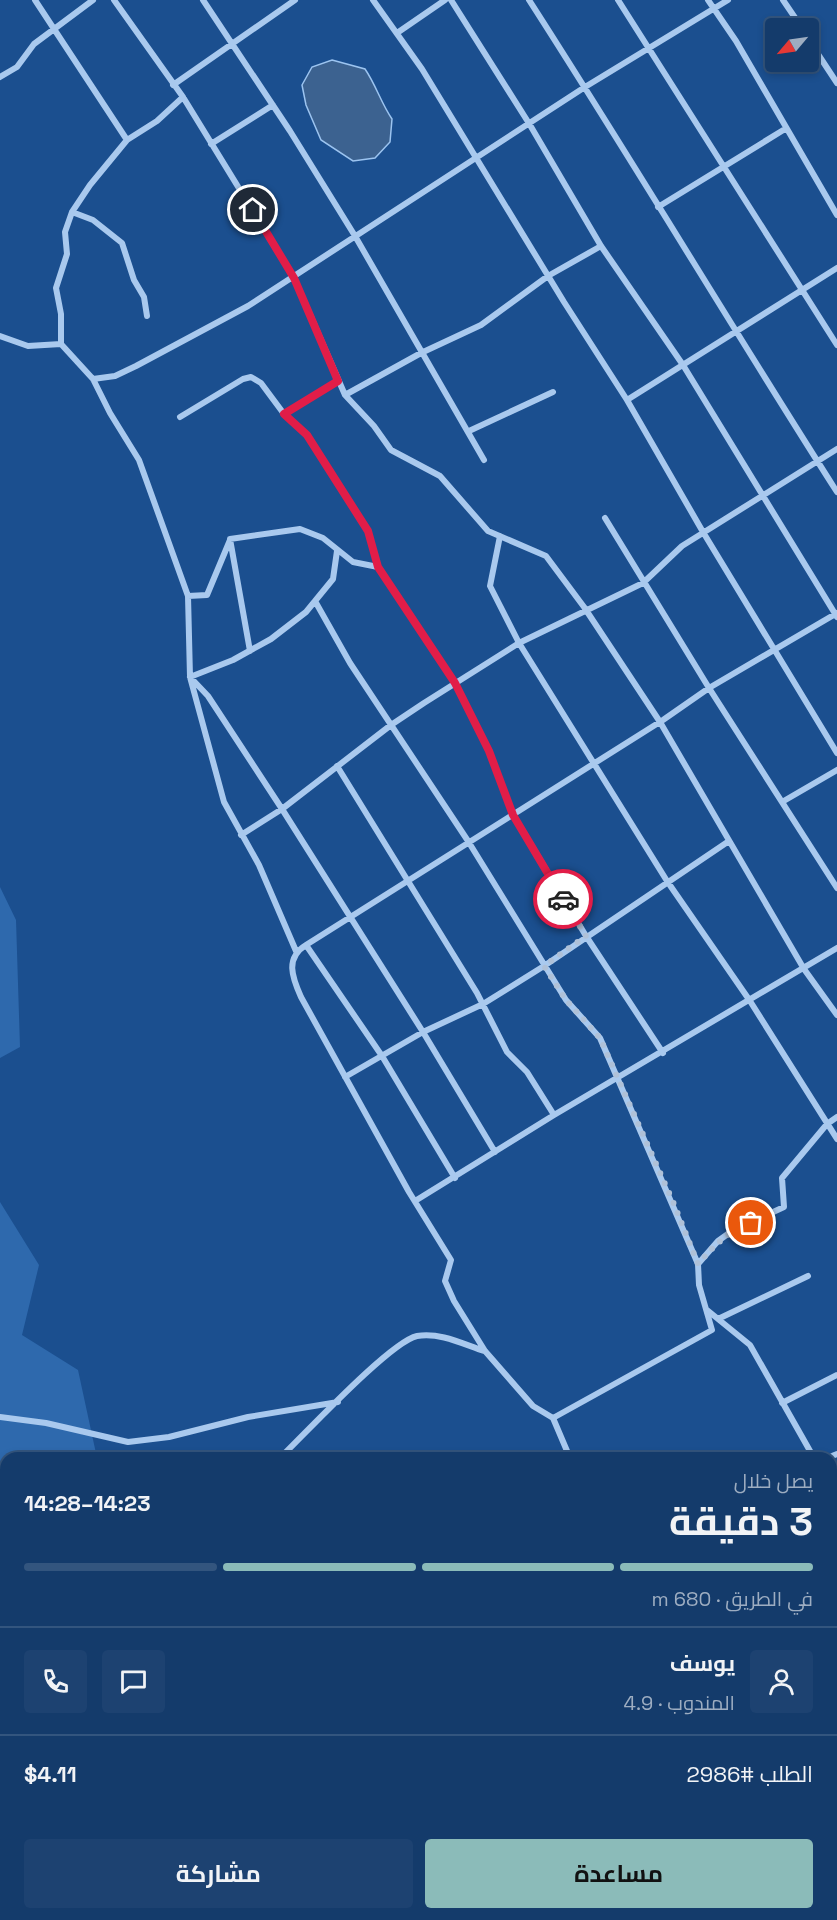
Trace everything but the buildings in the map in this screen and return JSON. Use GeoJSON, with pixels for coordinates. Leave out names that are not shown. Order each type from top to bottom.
{"type":"FeatureCollection","features":[{"type":"Feature","properties":{"kind":"street"},"geometry":{"type":"LineString","coordinates":[[34,0],[55,27],[127,140]]}},
{"type":"Feature","properties":{"kind":"street"},"geometry":{"type":"LineString","coordinates":[[0,77],[17,67],[34,44],[93,0]]}},
{"type":"Feature","properties":{"kind":"street"},"geometry":{"type":"LineString","coordinates":[[114,0],[183,97],[294,278],[345,395],[374,426],[391,450],[440,476],[488,531],[546,556],[588,612],[660,722],[804,969],[837,1015]]}},
{"type":"Feature","properties":{"kind":"street"},"geometry":{"type":"LineString","coordinates":[[203,0],[356,236],[484,460]]}},
{"type":"Feature","properties":{"kind":"street"},"geometry":{"type":"LineString","coordinates":[[173,85],[294,0]]}},
{"type":"Feature","properties":{"kind":"street"},"geometry":{"type":"LineString","coordinates":[[373,0],[397,33],[477,158],[548,276],[627,400],[703,532],[837,753]]}},
{"type":"Feature","properties":{"kind":"street"},"geometry":{"type":"LineString","coordinates":[[397,33],[445,0]]}},
{"type":"Feature","properties":{"kind":"street"},"geometry":{"type":"LineString","coordinates":[[296,951],[660,722],[709,688],[773,649],[836,615],[682,365],[601,246],[530,125],[451,0]]}},
{"type":"Feature","properties":{"kind":"street"},"geometry":{"type":"LineString","coordinates":[[529,0],[738,332],[772,393],[837,492]]}},
{"type":"Feature","properties":{"kind":"street"},"geometry":{"type":"LineString","coordinates":[[618,0],[837,345]]}},
{"type":"Feature","properties":{"kind":"street"},"geometry":{"type":"LineString","coordinates":[[708,0],[736,41],[837,215]]}},
{"type":"Feature","properties":{"kind":"street"},"geometry":{"type":"LineString","coordinates":[[93,379],[115,376],[136,366],[230,316],[294,278],[585,87],[728,0]]}},
{"type":"Feature","properties":{"kind":"street"},"geometry":{"type":"LineString","coordinates":[[783,0],[795,18]]}},
{"type":"Feature","properties":{"kind":"street"},"geometry":{"type":"LineString","coordinates":[[819,55],[837,82]]}},
{"type":"Feature","properties":{"kind":"street"},"geometry":{"type":"LineString","coordinates":[[183,97],[157,121],[127,140],[90,185],[72,212],[65,232],[67,254],[56,288],[61,314],[61,344],[93,379],[110,413],[139,460],[188,596],[190,677],[224,802],[259,865],[296,951],[291,969],[294,982],[415,1201],[451,1260],[445,1281],[454,1300],[485,1351],[533,1406],[553,1418],[567,1452]]}},
{"type":"Feature","properties":{"kind":"street"},"geometry":{"type":"LineString","coordinates":[[211,144],[273,105]]}},
{"type":"Feature","properties":{"kind":"street"},"geometry":{"type":"LineString","coordinates":[[658,207],[722,165],[785,129]]}},
{"type":"Feature","properties":{"kind":"street"},"geometry":{"type":"LineString","coordinates":[[72,212],[93,220],[122,243],[134,280],[144,297],[147,316]]}},
{"type":"Feature","properties":{"kind":"street"},"geometry":{"type":"LineString","coordinates":[[345,395],[421,352],[481,325],[548,276],[601,246]]}},
{"type":"Feature","properties":{"kind":"street"},"geometry":{"type":"LineString","coordinates":[[627,400],[837,268]]}},
{"type":"Feature","properties":{"kind":"street"},"geometry":{"type":"LineString","coordinates":[[0,336],[28,346],[61,344]]}},
{"type":"Feature","properties":{"kind":"street"},"geometry":{"type":"LineString","coordinates":[[180,417],[251,376],[261,383],[284,414],[303,429],[368,531],[378,567],[455,683],[489,751],[513,815],[586,936],[663,1053]]}},
{"type":"Feature","properties":{"kind":"street"},"geometry":{"type":"LineString","coordinates":[[284,414],[338,381]]}},
{"type":"Feature","properties":{"kind":"street"},"geometry":{"type":"LineString","coordinates":[[469,431],[553,392]]}},
{"type":"Feature","properties":{"kind":"street"},"geometry":{"type":"LineString","coordinates":[[241,835],[282,809],[391,724],[519,644],[643,583],[682,546],[837,449]]}},
{"type":"Feature","properties":{"kind":"street"},"geometry":{"type":"LineString","coordinates":[[605,518],[643,583],[837,888]]}},
{"type":"Feature","properties":{"kind":"street"},"geometry":{"type":"LineString","coordinates":[[230,539],[300,529],[311,531],[353,562],[378,567]]}},
{"type":"Feature","properties":{"kind":"street"},"geometry":{"type":"LineString","coordinates":[[500,536],[490,586],[519,644],[595,762],[667,881],[750,1001],[837,1139]]}},
{"type":"Feature","properties":{"kind":"street"},"geometry":{"type":"LineString","coordinates":[[188,596],[207,595],[230,539]]}},
{"type":"Feature","properties":{"kind":"street"},"geometry":{"type":"LineString","coordinates":[[230,539],[250,651]]}},
{"type":"Feature","properties":{"kind":"street"},"geometry":{"type":"LineString","coordinates":[[190,677],[250,651],[271,639],[315,601],[333,579],[337,551]]}},
{"type":"Feature","properties":{"kind":"street"},"geometry":{"type":"LineString","coordinates":[[315,601],[350,663],[468,841],[566,1000],[600,1038],[619,1077],[698,1264],[699,1285],[712,1330],[553,1418]]}},
{"type":"Feature","properties":{"kind":"street"},"geometry":{"type":"LineString","coordinates":[[190,677],[208,696],[282,809],[423,1032],[495,1152]]}},
{"type":"Feature","properties":{"kind":"street"},"geometry":{"type":"LineString","coordinates":[[336,766],[483,1004],[507,1052],[527,1072],[554,1115]]}},
{"type":"Feature","properties":{"kind":"street"},"geometry":{"type":"LineString","coordinates":[[782,802],[837,770]]}},
{"type":"Feature","properties":{"kind":"street"},"geometry":{"type":"LineString","coordinates":[[345,1077],[423,1032],[483,1004],[544,966],[729,841]]}},
{"type":"Feature","properties":{"kind":"street"},"geometry":{"type":"LineString","coordinates":[[306,945],[382,1056],[454,1178]]}},
{"type":"Feature","properties":{"kind":"street"},"geometry":{"type":"LineString","coordinates":[[415,1201],[554,1115],[663,1053],[837,948]]}},
{"type":"Feature","properties":{"kind":"street"},"geometry":{"type":"LineString","coordinates":[[698,1264],[718,1241],[732,1231],[784,1207],[782,1178],[827,1124],[837,1117]]}},
{"type":"Feature","properties":{"kind":"street"},"geometry":{"type":"LineString","coordinates":[[718,1319],[808,1276]]}},
{"type":"Feature","properties":{"kind":"street"},"geometry":{"type":"LineString","coordinates":[[707,1310],[750,1345],[811,1452]]}},
{"type":"Feature","properties":{"kind":"street"},"geometry":{"type":"LineString","coordinates":[[286,1452],[391,1350],[416,1336],[438,1336],[485,1351]]}},
{"type":"Feature","properties":{"kind":"street"},"geometry":{"type":"LineString","coordinates":[[782,1402],[837,1375]]}},
{"type":"Feature","properties":{"kind":"street"},"geometry":{"type":"LineString","coordinates":[[0,1418],[46,1424],[128,1442],[169,1437],[248,1417],[338,1402]]}},
{"type":"Feature","properties":{"kind":"shaded area"},"geometry":{"type":"Polygon","coordinates":[[[332,60],[365,69],[392,119],[390,142],[375,158],[353,161],[321,140],[306,105],[302,85],[312,67],[332,60]]]}},
{"type":"Feature","properties":{"kind":"shaded area"},"geometry":{"type":"Polygon","coordinates":[[[0,887],[16,920],[20,1047],[0,1058],[0,887]]]}},
{"type":"Feature","properties":{"kind":"shaded area"},"geometry":{"type":"Polygon","coordinates":[[[0,1202],[39,1265],[22,1335],[78,1370],[96,1452],[0,1452],[0,1202]]]}},
{"type":"Feature","properties":{"kind":"way so far"},"geometry":{"type":"LineString","coordinates":[[563,899],[586,936],[544,966],[566,1000],[600,1038],[674,1204],[698,1264],[718,1241],[732,1231],[751,1223]]}},
{"type":"Feature","properties":{"kind":"route"},"geometry":{"type":"LineString","coordinates":[[253,210],[294,278],[338,381],[284,414],[303,429],[368,531],[378,567],[455,683],[489,751],[513,815],[563,899]]}}]}
